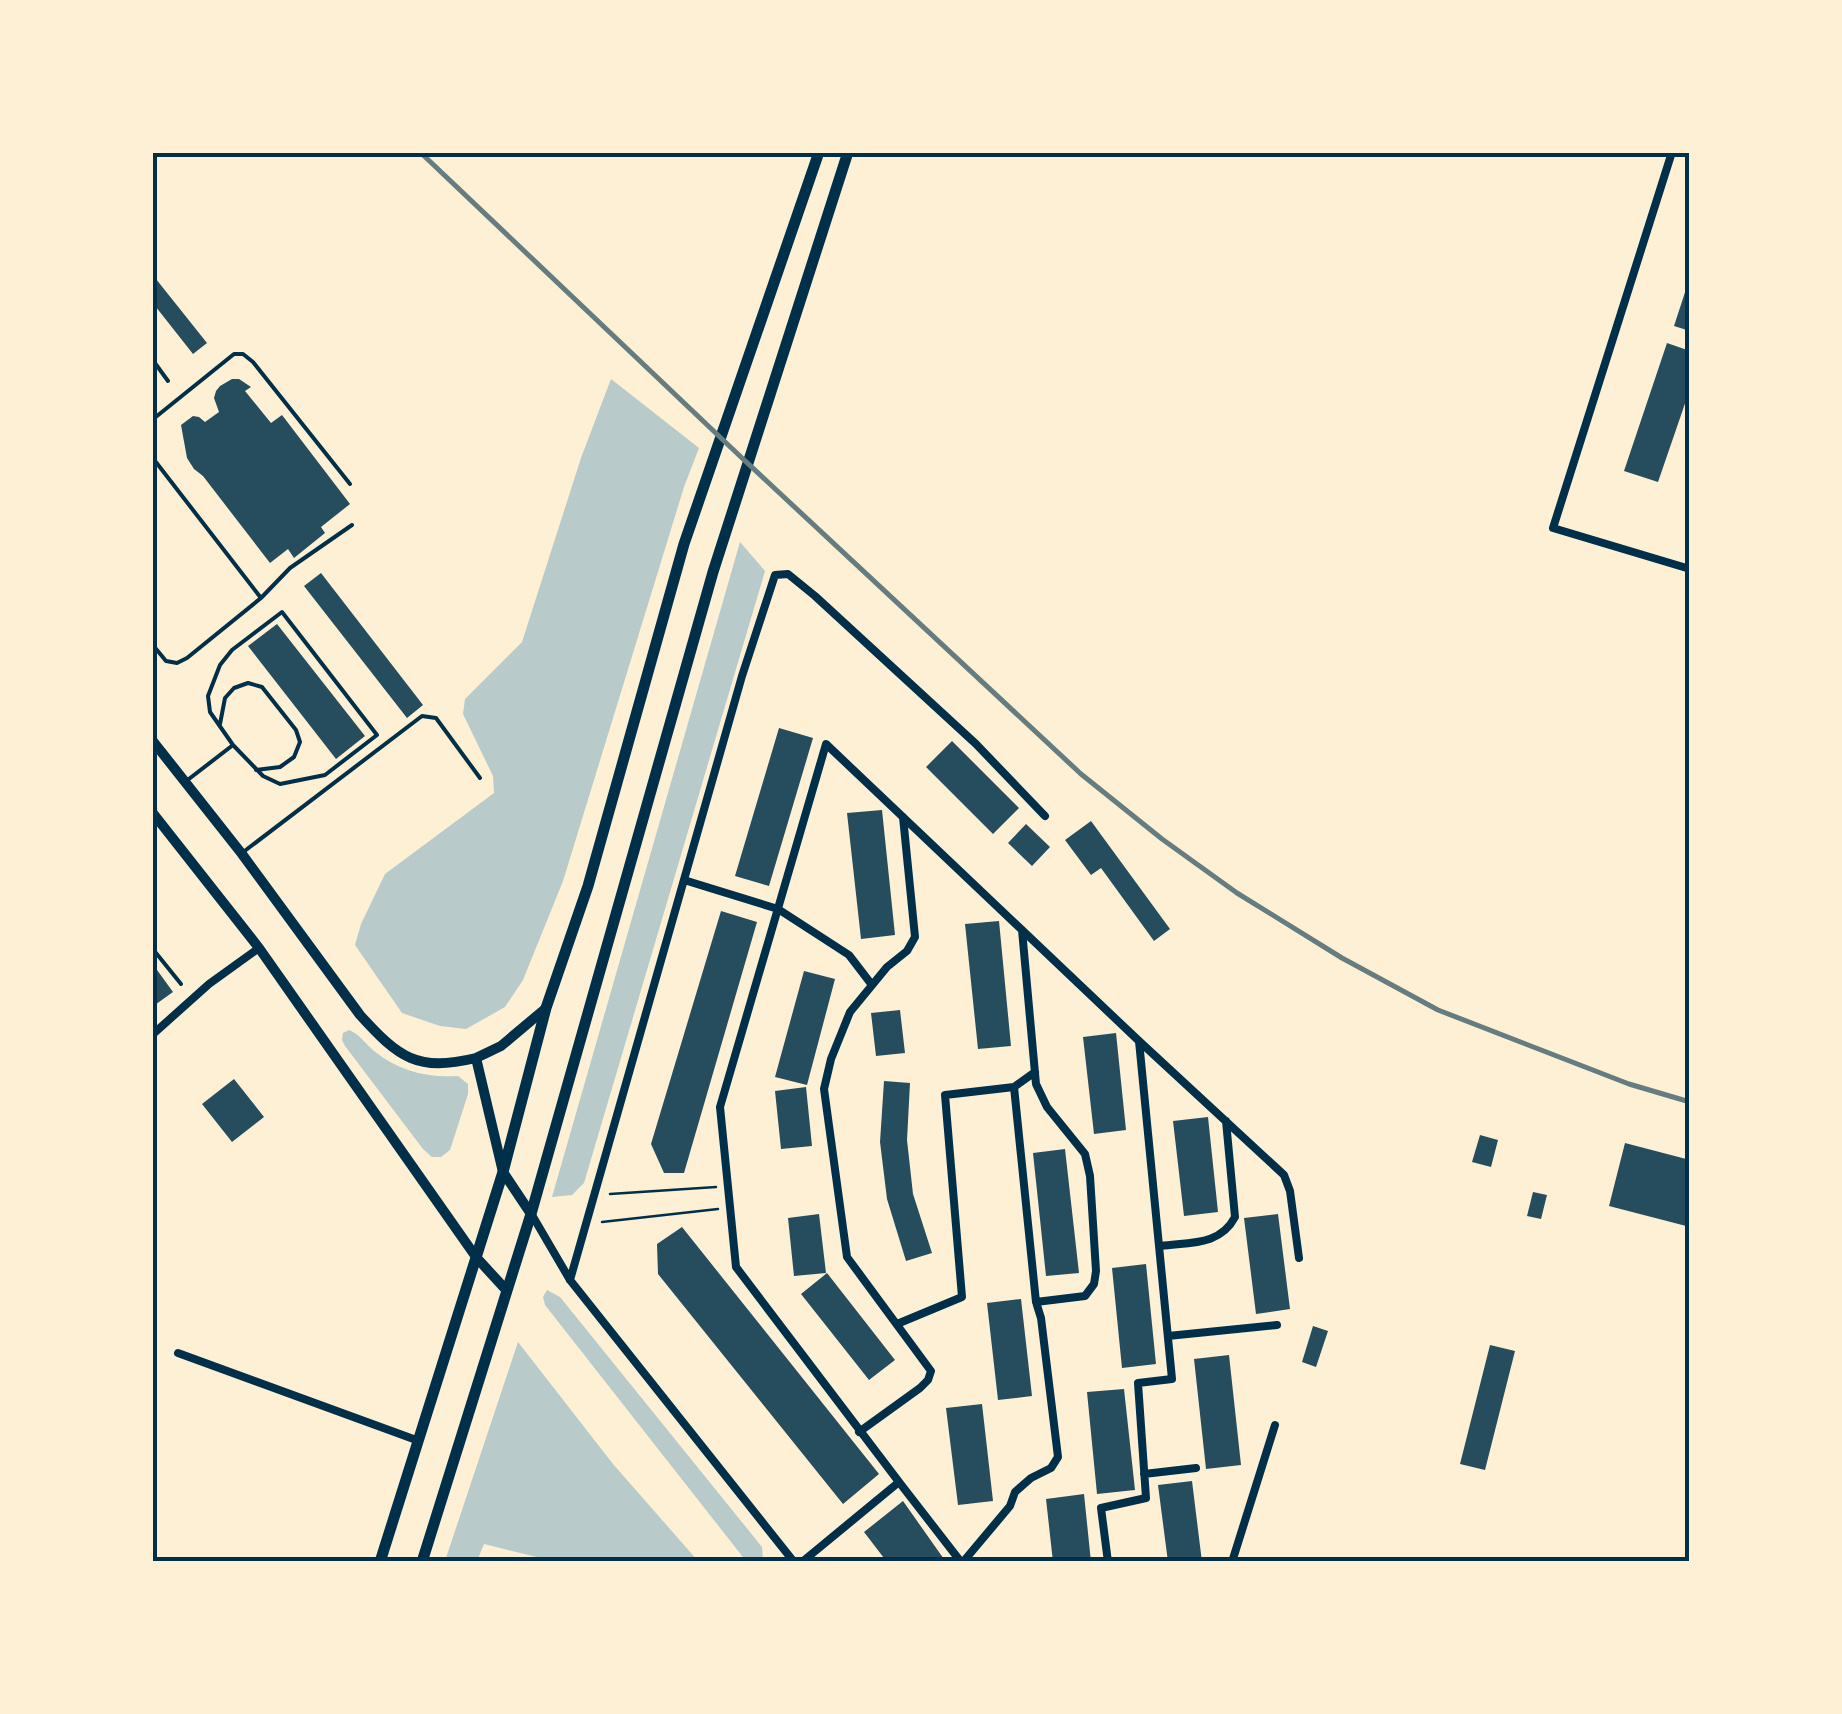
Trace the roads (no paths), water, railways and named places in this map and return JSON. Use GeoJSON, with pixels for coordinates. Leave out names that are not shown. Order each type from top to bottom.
{"type":"FeatureCollection","features":[{"type":"Feature","properties":{"kind":"main road"},"geometry":{"type":"LineString","coordinates":[[380,1562],[503,1172],[546,1008],[588,886],[684,544],[819,152]]}},
{"type":"Feature","properties":{"kind":"main road"},"geometry":{"type":"LineString","coordinates":[[422,1562],[531,1214],[712,572],[848,152]]}},
{"type":"Feature","properties":{"kind":"main road"},"geometry":{"type":"LineString","coordinates":[[152,740],[360,1014],[397,1052],[417,1061],[448,1064],[476,1058],[500,1046],[546,1008]]}},
{"type":"Feature","properties":{"kind":"main road"},"geometry":{"type":"LineString","coordinates":[[152,812],[259,948],[476,1257],[508,1291]]}},
{"type":"Feature","properties":{"kind":"main road"},"geometry":{"type":"LineString","coordinates":[[476,1058],[503,1172],[531,1214]]}},
{"type":"Feature","properties":{"kind":"street"},"geometry":{"type":"LineString","coordinates":[[1672,152],[1553,528],[1690,569]]}},
{"type":"Feature","properties":{"kind":"street"},"geometry":{"type":"LineString","coordinates":[[570,1280],[774,575],[788,574],[814,596],[976,744],[1044,816]]}},
{"type":"Feature","properties":{"kind":"street"},"geometry":{"type":"LineString","coordinates":[[1014,1087],[1036,1302],[1042,1318],[1058,1457],[1051,1468],[1015,1492],[1010,1506],[962,1562],[736,1267],[720,1107],[826,744],[1284,1174],[1290,1190],[1299,1258]]}},
{"type":"Feature","properties":{"kind":"street"},"geometry":{"type":"LineString","coordinates":[[860,1432],[928,1380],[931,1371],[846,1257],[824,1088],[850,1012],[916,937],[903,817]]}},
{"type":"Feature","properties":{"kind":"street"},"geometry":{"type":"LineString","coordinates":[[684,880],[778,909],[850,955],[872,985]]}},
{"type":"Feature","properties":{"kind":"street"},"geometry":{"type":"LineString","coordinates":[[1022,930],[1036,1084],[1047,1107],[1085,1154],[1096,1271],[1094,1284],[1085,1296],[1036,1302]]}},
{"type":"Feature","properties":{"kind":"street"},"geometry":{"type":"LineString","coordinates":[[152,1034],[209,984],[259,948]]}},
{"type":"Feature","properties":{"kind":"street"},"geometry":{"type":"LineString","coordinates":[[1108,1562],[1102,1508],[1146,1498],[1138,1382],[1172,1379],[1139,1041]]}},
{"type":"Feature","properties":{"kind":"street"},"geometry":{"type":"LineString","coordinates":[[896,1324],[962,1297],[945,1096],[1014,1087],[1035,1072]]}},
{"type":"Feature","properties":{"kind":"street"},"geometry":{"type":"LineString","coordinates":[[1160,1246],[1219,1237],[1235,1217],[1226,1121]]}},
{"type":"Feature","properties":{"kind":"street"},"geometry":{"type":"LineString","coordinates":[[531,1214],[570,1280],[798,1562],[899,1482]]}},
{"type":"Feature","properties":{"kind":"street"},"geometry":{"type":"LineString","coordinates":[[1168,1336],[1276,1325]]}},
{"type":"Feature","properties":{"kind":"street"},"geometry":{"type":"LineString","coordinates":[[178,1353],[420,1440]]}},
{"type":"Feature","properties":{"kind":"street"},"geometry":{"type":"LineString","coordinates":[[1232,1562],[1275,1424]]}},
{"type":"Feature","properties":{"kind":"street"},"geometry":{"type":"LineString","coordinates":[[1144,1474],[1196,1468]]}},
{"type":"Feature","properties":{"kind":"lane"},"geometry":{"type":"LineString","coordinates":[[152,420],[234,354],[243,354],[350,484]]}},
{"type":"Feature","properties":{"kind":"lane"},"geometry":{"type":"LineString","coordinates":[[152,359],[168,381]]}},
{"type":"Feature","properties":{"kind":"lane"},"geometry":{"type":"LineString","coordinates":[[152,457],[261,598]]}},
{"type":"Feature","properties":{"kind":"lane"},"geometry":{"type":"LineString","coordinates":[[152,644],[166,661],[177,663],[187,658],[261,598],[290,568],[352,526]]}},
{"type":"Feature","properties":{"kind":"lane"},"geometry":{"type":"LineString","coordinates":[[282,612],[378,736],[325,775],[280,784],[262,776],[219,726],[210,712],[208,696],[220,665],[232,650],[282,612]]}},
{"type":"Feature","properties":{"kind":"lane"},"geometry":{"type":"LineString","coordinates":[[219,726],[224,698],[234,688],[248,683],[262,686],[296,730],[300,742],[294,757],[280,768],[256,770]]}},
{"type":"Feature","properties":{"kind":"lane"},"geometry":{"type":"LineString","coordinates":[[242,854],[422,716],[436,718],[480,778]]}},
{"type":"Feature","properties":{"kind":"lane"},"geometry":{"type":"LineString","coordinates":[[186,782],[233,745]]}},
{"type":"Feature","properties":{"kind":"lane"},"geometry":{"type":"LineString","coordinates":[[152,948],[180,984]]}},
{"type":"Feature","properties":{"kind":"railway"},"geometry":{"type":"LineString","coordinates":[[420,152],[1081,774],[1162,839],[1237,893],[1342,958],[1438,1010],[1629,1084],[1690,1102]]}}]}
